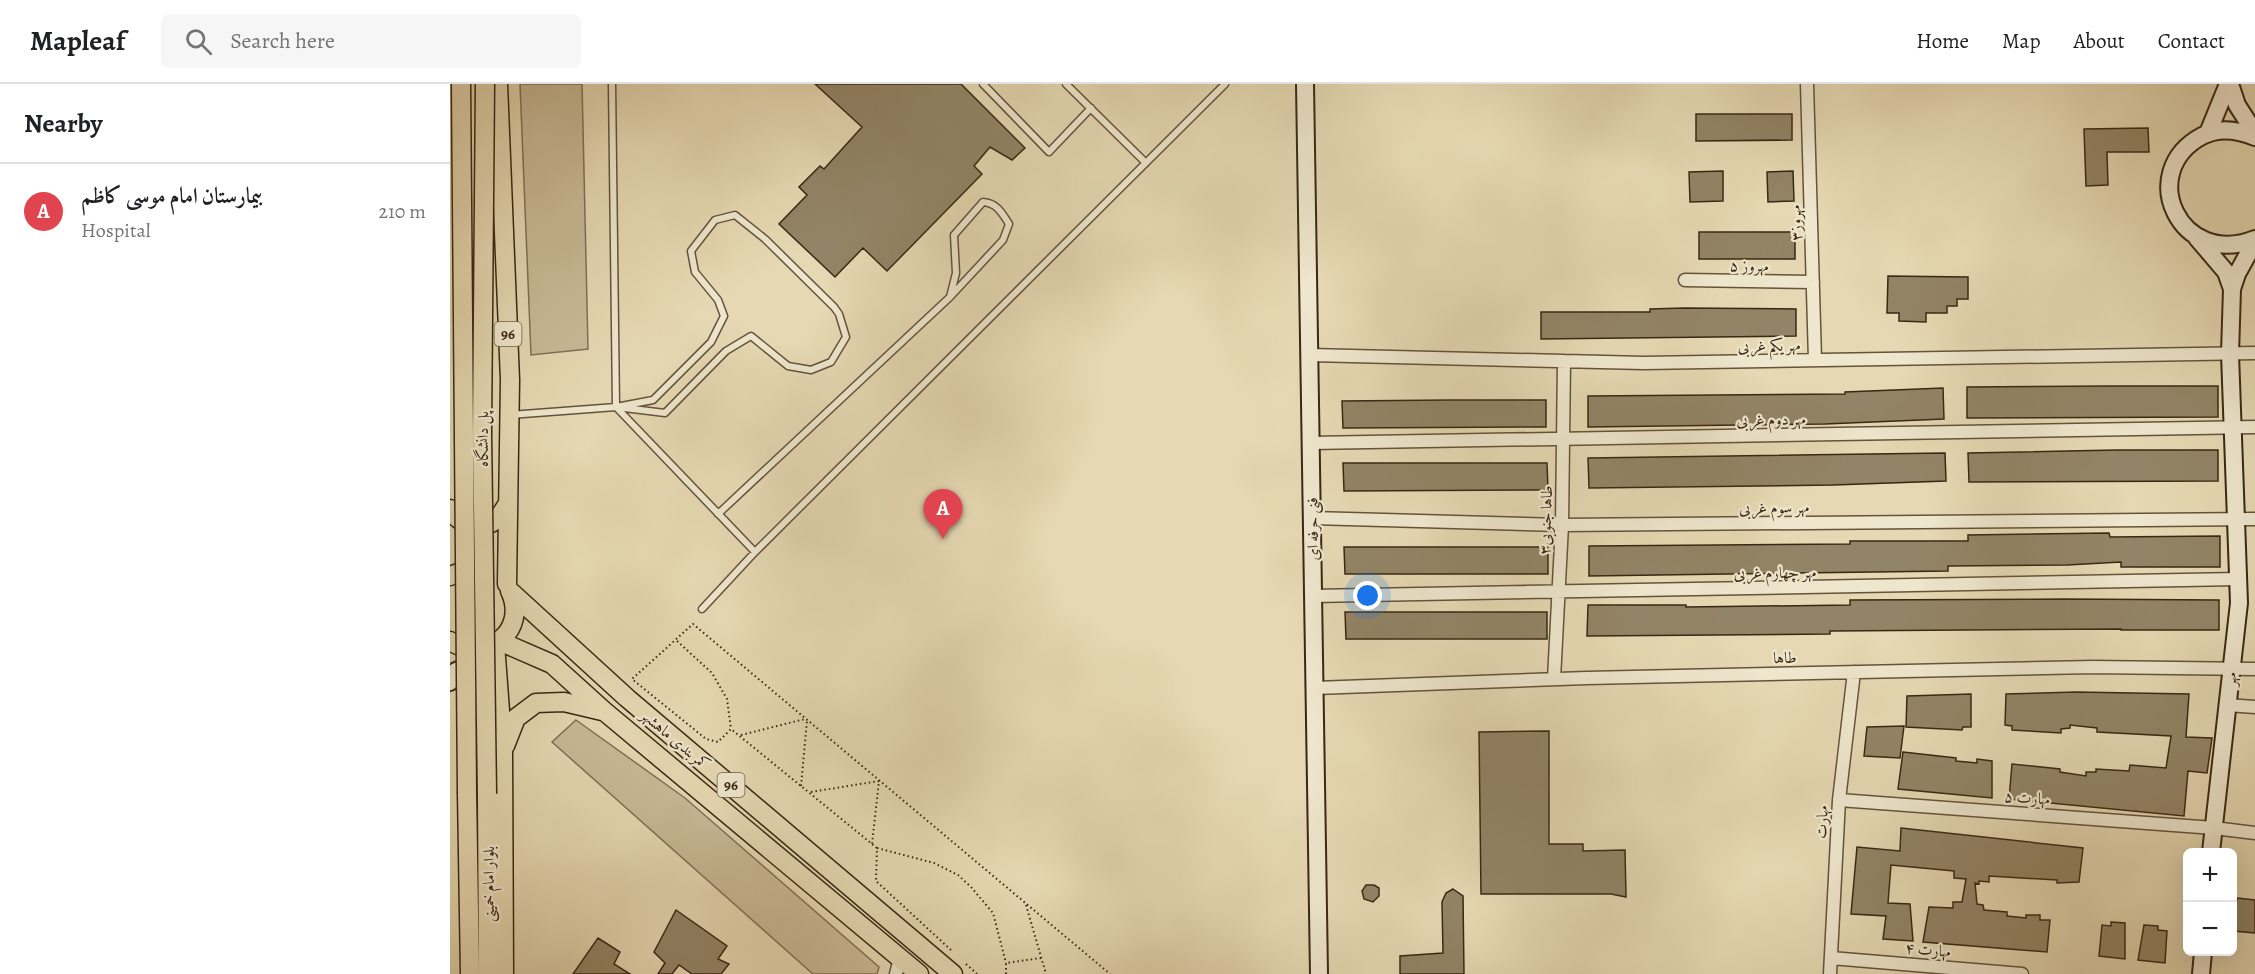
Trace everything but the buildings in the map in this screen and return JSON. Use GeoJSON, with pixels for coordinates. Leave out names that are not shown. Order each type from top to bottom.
{"type":"FeatureCollection","features":[{"type":"Feature","properties":{"kind":"main road","name":"پل دانشگاه"},"geometry":{"type":"LineString","coordinates":[[461,84],[467,793]]}},
{"type":"Feature","properties":{"kind":"main road","name":"پل دانشگاه"},"geometry":{"type":"LineString","coordinates":[[485,84],[482,432],[487,794]]}},
{"type":"Feature","properties":{"kind":"main road","name":"96"},"geometry":{"type":"LineString","coordinates":[[498,84],[510,380],[509,589],[515,604],[511,627],[497,642],[552,664],[604,711]]}},
{"type":"Feature","properties":{"kind":"main road"},"geometry":{"type":"LineString","coordinates":[[450,508],[454,517],[474,526],[495,521],[508,503]]}},
{"type":"Feature","properties":{"kind":"main road","name":"96"},"geometry":{"type":"LineString","coordinates":[[450,576],[458,571],[479,568],[490,571],[509,589]]}},
{"type":"Feature","properties":{"kind":"main road","name":"کمربندی ماهشهر"},"geometry":{"type":"LineString","coordinates":[[509,589],[627,698],[957,966]]}},
{"type":"Feature","properties":{"kind":"main road"},"geometry":{"type":"LineString","coordinates":[[538,659],[540,649],[546,639],[555,633]]}},
{"type":"Feature","properties":{"kind":"main road"},"geometry":{"type":"LineString","coordinates":[[450,641],[468,649],[487,648],[497,642],[503,751],[504,974]]}},
{"type":"Feature","properties":{"kind":"main road"},"geometry":{"type":"LineString","coordinates":[[503,751],[516,718],[536,703],[564,702],[604,711]]}},
{"type":"Feature","properties":{"kind":"main road","name":"کمربندی ماهشهر"},"geometry":{"type":"LineString","coordinates":[[604,711],[898,966],[919,974]]}},
{"type":"Feature","properties":{"kind":"main road","name":"بلوار امام خمینی"},"geometry":{"type":"LineString","coordinates":[[467,793],[470,974]]}},
{"type":"Feature","properties":{"kind":"main road","name":"بلوار امام خمینی"},"geometry":{"type":"LineString","coordinates":[[487,794],[488,974]]}},
{"type":"Feature","properties":{"kind":"street","name":"فنی حرفه ای"},"geometry":{"type":"LineString","coordinates":[[1305,84],[1320,974]]}},
{"type":"Feature","properties":{"kind":"street","name":"مهروز۳"},"geometry":{"type":"LineString","coordinates":[[1807,84],[1815,360]]}},
{"type":"Feature","properties":{"kind":"street"},"geometry":{"type":"LineString","coordinates":[[2208,133],[2229,84]]}},
{"type":"Feature","properties":{"kind":"street"},"geometry":{"type":"LineString","coordinates":[[2229,84],[2237,105],[2255,135]]}},
{"type":"Feature","properties":{"kind":"street"},"geometry":{"type":"LineString","coordinates":[[2208,133],[2225,130],[2255,135]]}},
{"type":"Feature","properties":{"kind":"street","name":"مهر"},"geometry":{"type":"LineString","coordinates":[[2208,133],[2192,141],[2179,155],[2171,172],[2169,190],[2173,208],[2183,225],[2226,272],[2232,289]]}},
{"type":"Feature","properties":{"kind":"street"},"geometry":{"type":"LineString","coordinates":[[2196,237],[2227,246],[2255,240]]}},
{"type":"Feature","properties":{"kind":"street","name":"مهر"},"geometry":{"type":"LineString","coordinates":[[2212,848],[2239,603],[2230,354],[2232,289],[2237,274],[2255,240]]}},
{"type":"Feature","properties":{"kind":"street","name":"مهروز ۵"},"geometry":{"type":"LineString","coordinates":[[1685,280],[1813,282]]}},
{"type":"Feature","properties":{"kind":"street","name":"مهر یکم غربی"},"geometry":{"type":"LineString","coordinates":[[1310,355],[1644,363],[2255,354]]}},
{"type":"Feature","properties":{"kind":"street","name":"طاها جنوبی۳"},"geometry":{"type":"LineString","coordinates":[[1554,680],[1562,525],[1564,361]]}},
{"type":"Feature","properties":{"kind":"street","name":"مهر دوم غربی"},"geometry":{"type":"LineString","coordinates":[[1311,443],[2255,427]]}},
{"type":"Feature","properties":{"kind":"street","name":"مهر سوم غربی"},"geometry":{"type":"LineString","coordinates":[[1312,518],[1562,525],[2255,519]]}},
{"type":"Feature","properties":{"kind":"street","name":"مهر چهارم غربی"},"geometry":{"type":"LineString","coordinates":[[1313,596],[2238,579]]}},
{"type":"Feature","properties":{"kind":"street"},"geometry":{"type":"LineString","coordinates":[[450,682],[456,671],[472,664],[490,670],[499,686]]}},
{"type":"Feature","properties":{"kind":"street","name":"طاها"},"geometry":{"type":"LineString","coordinates":[[1315,688],[2093,667],[2255,669]]}},
{"type":"Feature","properties":{"kind":"street","name":"مهارت"},"geometry":{"type":"LineString","coordinates":[[1830,974],[1839,800],[1854,672]]}},
{"type":"Feature","properties":{"kind":"street"},"geometry":{"type":"LineString","coordinates":[[2227,705],[2255,707]]}},
{"type":"Feature","properties":{"kind":"street","name":"مهارت ۵"},"geometry":{"type":"LineString","coordinates":[[1839,800],[2255,833]]}},
{"type":"Feature","properties":{"kind":"street"},"geometry":{"type":"LineString","coordinates":[[2201,974],[2203,956]]}},
{"type":"Feature","properties":{"kind":"street","name":"مهارت ۴"},"geometry":{"type":"LineString","coordinates":[[1831,958],[2022,974]]}},
{"type":"Feature","properties":{"kind":"lane"},"geometry":{"type":"LineString","coordinates":[[612,84],[616,407],[755,552]]}},
{"type":"Feature","properties":{"kind":"lane"},"geometry":{"type":"LineString","coordinates":[[982,84],[1048,152],[1091,108]]}},
{"type":"Feature","properties":{"kind":"lane"},"geometry":{"type":"LineString","coordinates":[[1066,84],[1146,163]]}},
{"type":"Feature","properties":{"kind":"lane"},"geometry":{"type":"LineString","coordinates":[[702,609],[755,552],[1225,84]]}},
{"type":"Feature","properties":{"kind":"lane"},"geometry":{"type":"LineString","coordinates":[[718,514],[950,297],[1003,240],[1010,224],[999,208],[989,203],[983,202],[954,235],[956,273],[950,297]]}},
{"type":"Feature","properties":{"kind":"lane"},"geometry":{"type":"LineString","coordinates":[[510,415],[616,407],[654,400],[711,342],[724,316],[718,300],[695,272],[691,251],[715,220],[735,215],[765,239],[834,307],[838,314],[846,337],[831,362],[811,370],[788,366],[751,336],[726,351],[665,413],[616,407]]}},
{"type":"Feature","properties":{"kind":"path"},"geometry":{"type":"LineString","coordinates":[[731,729],[718,742],[706,739],[632,679],[693,624],[1110,974]]}},
{"type":"Feature","properties":{"kind":"path"},"geometry":{"type":"LineString","coordinates":[[676,640],[712,674],[728,699],[731,729],[877,848],[934,863],[958,875],[971,887],[993,913],[1006,963],[1006,974]]}},
{"type":"Feature","properties":{"kind":"path"},"geometry":{"type":"LineString","coordinates":[[740,736],[806,720]]}},
{"type":"Feature","properties":{"kind":"path"},"geometry":{"type":"LineString","coordinates":[[801,786],[806,720]]}},
{"type":"Feature","properties":{"kind":"path"},"geometry":{"type":"LineString","coordinates":[[809,793],[879,782]]}},
{"type":"Feature","properties":{"kind":"path"},"geometry":{"type":"LineString","coordinates":[[872,844],[879,782]]}},
{"type":"Feature","properties":{"kind":"path"},"geometry":{"type":"LineString","coordinates":[[877,848],[876,881],[952,951]]}},
{"type":"Feature","properties":{"kind":"path"},"geometry":{"type":"LineString","coordinates":[[1026,904],[1046,974]]}},
{"type":"Feature","properties":{"kind":"path"},"geometry":{"type":"LineString","coordinates":[[1006,963],[1041,958]]}},
{"type":"Feature","properties":{"kind":"path"},"geometry":{"type":"LineString","coordinates":[[957,966],[977,974]]}},
{"type":"Feature","properties":{"kind":"shaded area"},"geometry":{"type":"Polygon","coordinates":[[[520,84],[582,84],[588,349],[531,355],[520,84]]]}},
{"type":"Feature","properties":{"kind":"shaded area"},"geometry":{"type":"Polygon","coordinates":[[[576,720],[685,798],[879,967],[877,974],[813,974],[552,742],[576,720]]]}},
{"type":"Feature","properties":{"kind":"place","name":"بیمارستان امام موسی کاظم"},"geometry":{"type":"Point","coordinates":[943,539]}}]}
